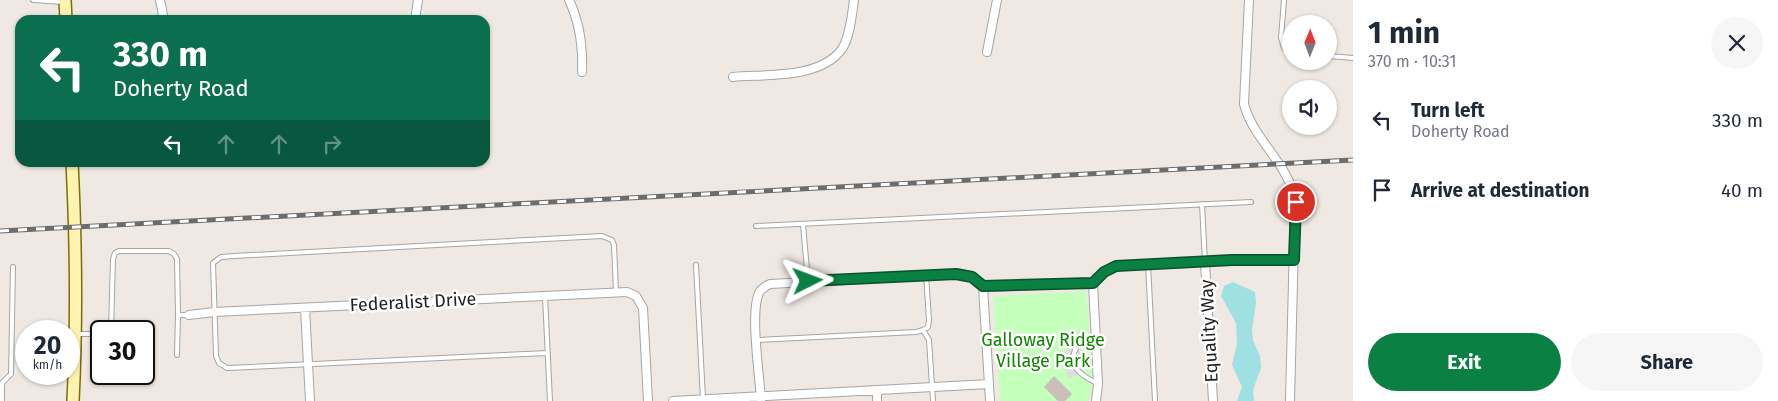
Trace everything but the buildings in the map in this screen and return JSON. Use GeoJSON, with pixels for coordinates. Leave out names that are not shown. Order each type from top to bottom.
{"type":"FeatureCollection","features":[{"type":"Feature","properties":{"kind":"street"},"geometry":{"type":"LineString","coordinates":[[160,0],[163,15]]}},
{"type":"Feature","properties":{"kind":"street"},"geometry":{"type":"LineString","coordinates":[[416,15],[418,0]]}},
{"type":"Feature","properties":{"kind":"street"},"geometry":{"type":"LineString","coordinates":[[569,0],[579,29],[582,72]]}},
{"type":"Feature","properties":{"kind":"street"},"geometry":{"type":"LineString","coordinates":[[733,77],[801,72],[824,65],[842,48],[851,25],[854,0]]}},
{"type":"Feature","properties":{"kind":"street"},"geometry":{"type":"LineString","coordinates":[[987,52],[997,0]]}},
{"type":"Feature","properties":{"kind":"street"},"geometry":{"type":"LineString","coordinates":[[1249,0],[1244,104],[1253,126],[1281,167],[1294,192],[1296,202],[1290,401]]}},
{"type":"Feature","properties":{"kind":"street"},"geometry":{"type":"LineString","coordinates":[[65,1],[66,15]]}},
{"type":"Feature","properties":{"kind":"street"},"geometry":{"type":"LineString","coordinates":[[72,167],[75,227],[75,320]]}},
{"type":"Feature","properties":{"kind":"street"},"geometry":{"type":"LineString","coordinates":[[983,286],[1093,283],[1109,268],[1116,266],[1294,260]]}},
{"type":"Feature","properties":{"kind":"street","name":"Equality Way"},"geometry":{"type":"LineString","coordinates":[[1205,262],[1213,401]]}},
{"type":"Feature","properties":{"kind":"street"},"geometry":{"type":"LineString","coordinates":[[761,399],[756,308],[760,292],[765,286],[776,283],[808,281],[926,275],[967,275],[977,280],[983,286],[990,401]]}},
{"type":"Feature","properties":{"kind":"street"},"geometry":{"type":"LineString","coordinates":[[1093,283],[1098,384],[1096,401]]}},
{"type":"Feature","properties":{"kind":"street","name":"Federalist Drive"},"geometry":{"type":"LineString","coordinates":[[189,315],[214,312],[627,292],[636,296],[643,308],[648,401]]}},
{"type":"Feature","properties":{"kind":"street"},"geometry":{"type":"LineString","coordinates":[[305,308],[310,401]]}},
{"type":"Feature","properties":{"kind":"street"},"geometry":{"type":"LineString","coordinates":[[673,401],[761,399],[820,392],[989,384]]}},
{"type":"Feature","properties":{"kind":"street"},"geometry":{"type":"LineString","coordinates":[[73,385],[73,401]]}},
{"type":"Feature","properties":{"kind":"street"},"geometry":{"type":"LineString","coordinates":[[877,390],[877,401]]}},
{"type":"Feature","properties":{"kind":"lane"},"geometry":{"type":"LineString","coordinates":[[33,0],[65,1]]}},
{"type":"Feature","properties":{"kind":"lane"},"geometry":{"type":"LineString","coordinates":[[1283,15],[1284,0]]}},
{"type":"Feature","properties":{"kind":"lane"},"geometry":{"type":"LineString","coordinates":[[1282,25],[1282,41]]}},
{"type":"Feature","properties":{"kind":"lane"},"geometry":{"type":"LineString","coordinates":[[1338,57],[1353,58]]}},
{"type":"Feature","properties":{"kind":"lane"},"geometry":{"type":"LineString","coordinates":[[756,226],[1251,202]]}},
{"type":"Feature","properties":{"kind":"lane"},"geometry":{"type":"LineString","coordinates":[[1202,204],[1205,262]]}},
{"type":"Feature","properties":{"kind":"lane"},"geometry":{"type":"LineString","coordinates":[[803,224],[808,281]]}},
{"type":"Feature","properties":{"kind":"lane"},"geometry":{"type":"LineString","coordinates":[[548,353],[226,368],[216,356],[213,262],[221,257],[602,236],[612,240],[614,245],[616,292]]}},
{"type":"Feature","properties":{"kind":"lane"},"geometry":{"type":"LineString","coordinates":[[111,320],[113,259],[115,253],[119,250],[168,251],[174,254],[177,259],[177,355]]}},
{"type":"Feature","properties":{"kind":"lane"},"geometry":{"type":"LineString","coordinates":[[1148,264],[1156,401]]}},
{"type":"Feature","properties":{"kind":"lane"},"geometry":{"type":"LineString","coordinates":[[696,265],[703,400]]}},
{"type":"Feature","properties":{"kind":"lane"},"geometry":{"type":"LineString","coordinates":[[2,401],[1,383],[11,374],[13,267]]}},
{"type":"Feature","properties":{"kind":"lane"},"geometry":{"type":"LineString","coordinates":[[757,340],[916,332],[923,330],[928,327],[926,275]]}},
{"type":"Feature","properties":{"kind":"lane"},"geometry":{"type":"LineString","coordinates":[[545,296],[550,401]]}},
{"type":"Feature","properties":{"kind":"lane"},"geometry":{"type":"LineString","coordinates":[[178,315],[189,315]]}},
{"type":"Feature","properties":{"kind":"lane"},"geometry":{"type":"LineString","coordinates":[[923,330],[929,340],[933,401]]}},
{"type":"Feature","properties":{"kind":"lane"},"geometry":{"type":"LineString","coordinates":[[1096,336],[1082,341],[1075,349],[1072,362],[1077,370],[1086,378],[1098,384]]}},
{"type":"Feature","properties":{"kind":"lane"},"geometry":{"type":"LineString","coordinates":[[820,392],[821,401]]}},
{"type":"Feature","properties":{"kind":"green space","name":"Galloway Ridge Village Park"},"geometry":{"type":"Polygon","coordinates":[[[1086,291],[1092,366],[1092,381],[1087,401],[1000,401],[993,296],[1086,291]]]}},
{"type":"Feature","properties":{"kind":"shaded area"},"geometry":{"type":"Polygon","coordinates":[[[1080,329],[1087,346],[1082,352],[1079,363],[1084,371],[1068,379],[1063,364],[1067,345],[1074,334],[1080,329]]]}},
{"type":"Feature","properties":{"kind":"water"},"geometry":{"type":"Polygon","coordinates":[[[1233,282],[1255,292],[1256,303],[1252,330],[1253,340],[1260,356],[1261,368],[1253,390],[1254,401],[1237,401],[1242,387],[1232,365],[1237,344],[1236,323],[1221,296],[1224,286],[1233,282]]]}},
{"type":"Feature","properties":{"kind":"railway"},"geometry":{"type":"LineString","coordinates":[[0,231],[1353,160]]}},
{"type":"Feature","properties":{"kind":"route"},"geometry":{"type":"LineString","coordinates":[[808,281],[956,274],[967,275],[977,280],[983,286],[993,287],[1093,283],[1109,268],[1116,266],[1232,260],[1294,260],[1296,202]]}}]}
